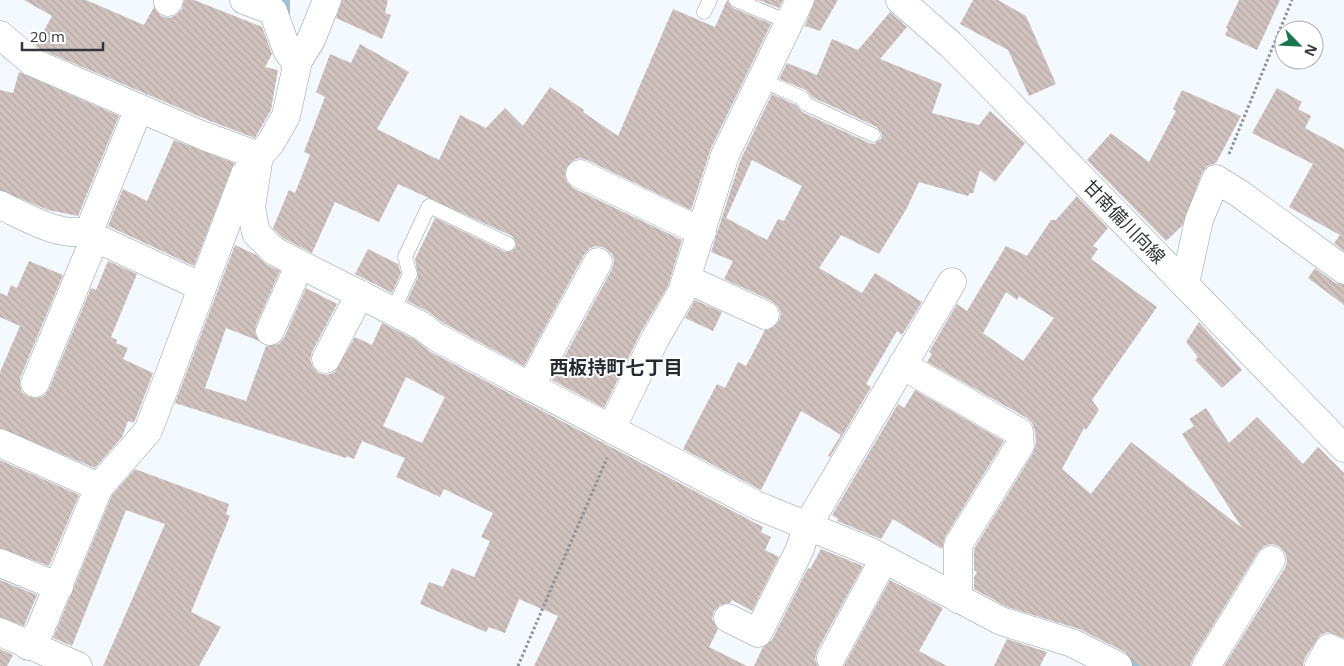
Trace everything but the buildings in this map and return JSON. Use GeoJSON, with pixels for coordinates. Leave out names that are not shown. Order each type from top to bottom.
{"type":"FeatureCollection","features":[{"type":"Feature","properties":{"kind":"street"},"geometry":{"type":"LineString","coordinates":[[244,0],[273,11],[287,50],[297,64]]}},
{"type":"Feature","properties":{"kind":"street"},"geometry":{"type":"LineString","coordinates":[[28,646],[39,632],[99,487],[148,431],[202,287],[256,155],[270,144],[286,116],[297,64],[318,24],[327,0]]}},
{"type":"Feature","properties":{"kind":"street","name":"甘南備川向線"},"geometry":{"type":"LineString","coordinates":[[900,0],[950,44],[1344,448]]}},
{"type":"Feature","properties":{"kind":"street"},"geometry":{"type":"LineString","coordinates":[[615,431],[616,419],[655,339],[682,292],[725,155],[794,11]]}},
{"type":"Feature","properties":{"kind":"street"},"geometry":{"type":"LineString","coordinates":[[0,35],[32,62],[204,136],[256,155]]}},
{"type":"Feature","properties":{"kind":"street"},"geometry":{"type":"LineString","coordinates":[[35,383],[92,245],[89,233],[139,108]]}},
{"type":"Feature","properties":{"kind":"street"},"geometry":{"type":"LineString","coordinates":[[256,155],[251,207],[256,233],[274,251],[422,326],[436,337],[756,505],[884,559],[1001,621],[1072,643],[1118,666]]}},
{"type":"Feature","properties":{"kind":"street"},"geometry":{"type":"LineString","coordinates":[[580,174],[702,232]]}},
{"type":"Feature","properties":{"kind":"street"},"geometry":{"type":"LineString","coordinates":[[1185,284],[1199,220],[1216,179],[1240,194],[1344,270]]}},
{"type":"Feature","properties":{"kind":"street"},"geometry":{"type":"LineString","coordinates":[[0,205],[52,229],[89,233],[202,287]]}},
{"type":"Feature","properties":{"kind":"street"},"geometry":{"type":"LineString","coordinates":[[530,387],[598,262]]}},
{"type":"Feature","properties":{"kind":"street"},"geometry":{"type":"LineString","coordinates":[[270,331],[300,264]]}},
{"type":"Feature","properties":{"kind":"street"},"geometry":{"type":"LineString","coordinates":[[686,279],[765,315]]}},
{"type":"Feature","properties":{"kind":"street"},"geometry":{"type":"LineString","coordinates":[[728,618],[758,633],[800,550],[807,526],[952,282]]}},
{"type":"Feature","properties":{"kind":"street"},"geometry":{"type":"LineString","coordinates":[[326,359],[360,294]]}},
{"type":"Feature","properties":{"kind":"street"},"geometry":{"type":"LineString","coordinates":[[902,365],[1019,432],[1020,445],[958,545],[958,599]]}},
{"type":"Feature","properties":{"kind":"street"},"geometry":{"type":"LineString","coordinates":[[0,443],[99,487]]}},
{"type":"Feature","properties":{"kind":"street"},"geometry":{"type":"LineString","coordinates":[[831,658],[884,559]]}},
{"type":"Feature","properties":{"kind":"street"},"geometry":{"type":"LineString","coordinates":[[1206,666],[1271,560]]}},
{"type":"Feature","properties":{"kind":"street"},"geometry":{"type":"LineString","coordinates":[[0,564],[59,587]]}},
{"type":"Feature","properties":{"kind":"street"},"geometry":{"type":"LineString","coordinates":[[0,632],[28,646],[78,666]]}},
{"type":"Feature","properties":{"kind":"street"},"geometry":{"type":"LineString","coordinates":[[1319,666],[1329,648],[1344,655]]}},
{"type":"Feature","properties":{"kind":"lane"},"geometry":{"type":"LineString","coordinates":[[736,0],[794,11]]}},
{"type":"Feature","properties":{"kind":"lane"},"geometry":{"type":"LineString","coordinates":[[761,80],[802,98],[806,104],[873,135]]}},
{"type":"Feature","properties":{"kind":"lane"},"geometry":{"type":"LineString","coordinates":[[393,311],[410,274],[405,258],[429,206],[508,244]]}},
{"type":"Feature","properties":{"kind":"path"},"geometry":{"type":"LineString","coordinates":[[1216,179],[1229,154],[1292,0]]}},
{"type":"Feature","properties":{"kind":"path"},"geometry":{"type":"LineString","coordinates":[[518,666],[613,443],[615,431]]}},
{"type":"Feature","properties":{"kind":"waterway"},"geometry":{"type":"LineString","coordinates":[[286,0],[286,15]]}},
{"type":"Feature","properties":{"kind":"waterway"},"geometry":{"type":"LineString","coordinates":[[1122,658],[1138,666]]}},
{"type":"Feature","properties":{"kind":"district","name":"西板持町七丁目"},"geometry":{"type":"Point","coordinates":[616,367]}}]}
